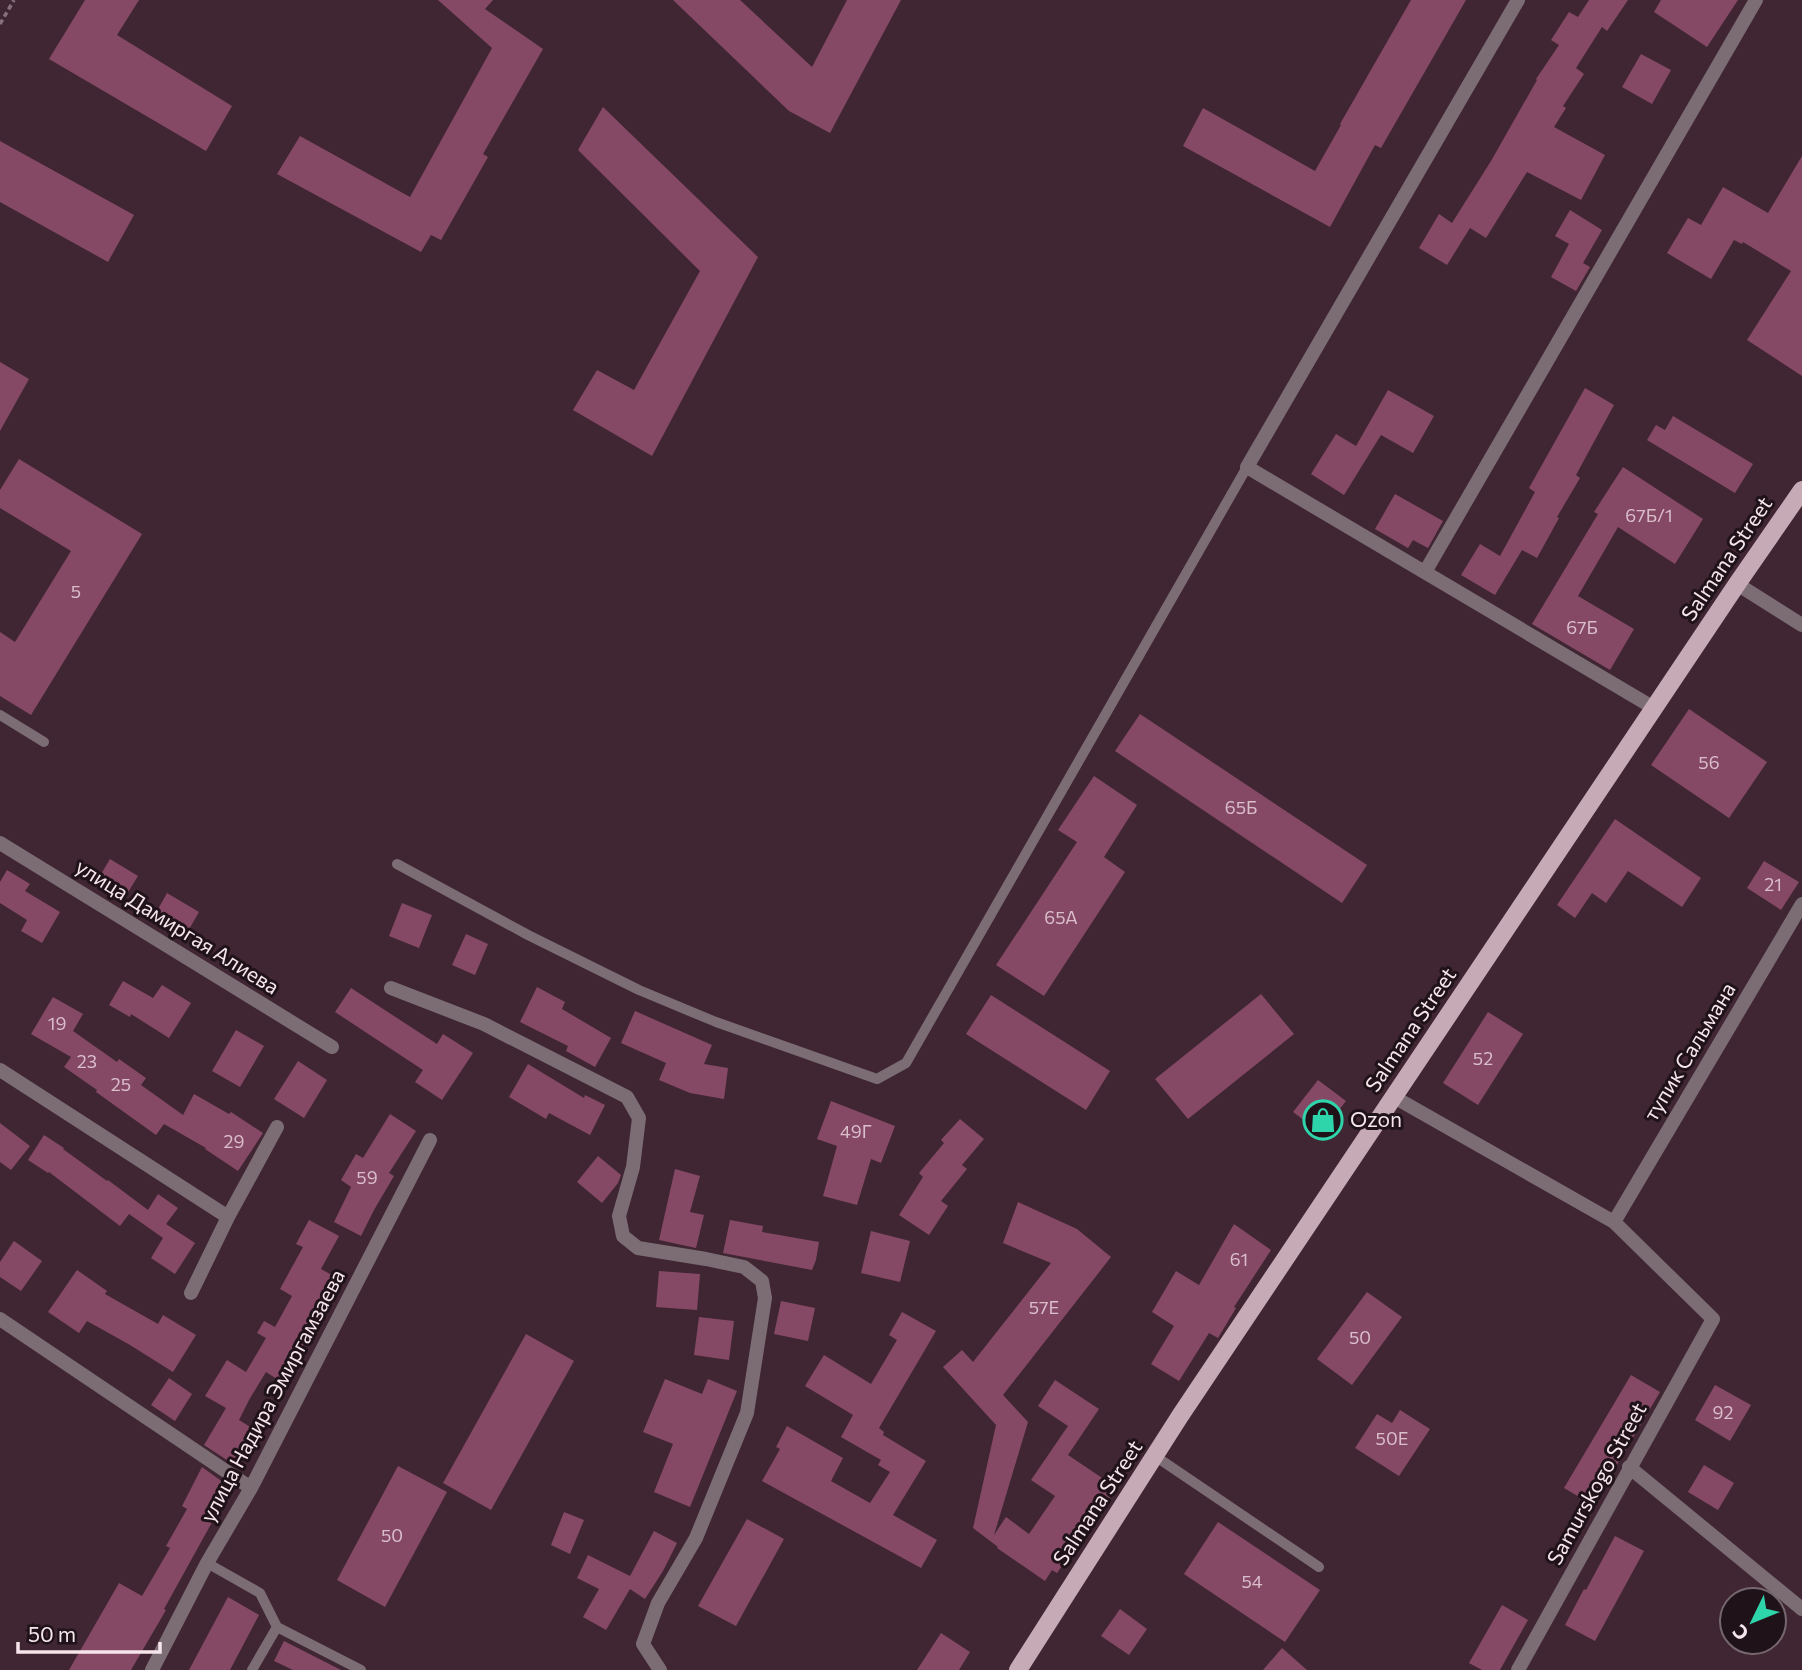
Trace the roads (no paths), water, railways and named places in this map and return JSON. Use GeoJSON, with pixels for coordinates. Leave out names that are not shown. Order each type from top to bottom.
{"type":"FeatureCollection","features":[{"type":"Feature","properties":{"kind":"main road","name":"Salmana Street"},"geometry":{"type":"LineString","coordinates":[[1018,1670],[1155,1456],[1802,490]]}},
{"type":"Feature","properties":{"kind":"street"},"geometry":{"type":"LineString","coordinates":[[1518,0],[1247,467],[1654,708]]}},
{"type":"Feature","properties":{"kind":"street"},"geometry":{"type":"LineString","coordinates":[[1425,572],[1756,0]]}},
{"type":"Feature","properties":{"kind":"street"},"geometry":{"type":"LineString","coordinates":[[1737,584],[1802,625]]}},
{"type":"Feature","properties":{"kind":"street","name":"улица Дамиргая Алиева"},"geometry":{"type":"LineString","coordinates":[[0,843],[332,1047]]}},
{"type":"Feature","properties":{"kind":"street","name":"тупик Сальмана"},"geometry":{"type":"LineString","coordinates":[[1614,1222],[1802,904]]}},
{"type":"Feature","properties":{"kind":"street"},"geometry":{"type":"LineString","coordinates":[[391,988],[484,1024],[627,1097],[639,1118],[633,1167],[619,1216],[623,1236],[638,1248],[744,1267],[762,1281],[765,1298],[747,1413],[696,1538],[658,1603],[643,1644],[660,1670]]}},
{"type":"Feature","properties":{"kind":"street"},"geometry":{"type":"LineString","coordinates":[[0,1070],[228,1217]]}},
{"type":"Feature","properties":{"kind":"street"},"geometry":{"type":"LineString","coordinates":[[1394,1097],[1614,1222]]}},
{"type":"Feature","properties":{"kind":"street"},"geometry":{"type":"LineString","coordinates":[[191,1293],[228,1217],[277,1128]]}},
{"type":"Feature","properties":{"kind":"street","name":"улица Надира Эмиргамзаева"},"geometry":{"type":"LineString","coordinates":[[152,1670],[207,1563],[251,1488],[430,1140]]}},
{"type":"Feature","properties":{"kind":"street","name":"Samurskogo Street"},"geometry":{"type":"LineString","coordinates":[[1518,1670],[1713,1319],[1614,1222]]}},
{"type":"Feature","properties":{"kind":"street"},"geometry":{"type":"LineString","coordinates":[[0,1320],[251,1488]]}},
{"type":"Feature","properties":{"kind":"street"},"geometry":{"type":"LineString","coordinates":[[1629,1467],[1802,1609]]}},
{"type":"Feature","properties":{"kind":"lane"},"geometry":{"type":"LineString","coordinates":[[397,864],[528,935],[639,990],[716,1022],[877,1079],[906,1063],[1247,467]]}},
{"type":"Feature","properties":{"kind":"lane"},"geometry":{"type":"LineString","coordinates":[[0,715],[44,742]]}},
{"type":"Feature","properties":{"kind":"lane"},"geometry":{"type":"LineString","coordinates":[[1155,1456],[1319,1567]]}},
{"type":"Feature","properties":{"kind":"lane"},"geometry":{"type":"LineString","coordinates":[[207,1563],[260,1593],[277,1627],[361,1670]]}},
{"type":"Feature","properties":{"kind":"lane"},"geometry":{"type":"LineString","coordinates":[[252,1670],[277,1627]]}},
{"type":"Feature","properties":{"kind":"place","name":"Ozon"},"geometry":{"type":"Point","coordinates":[1323,1120]}}]}
